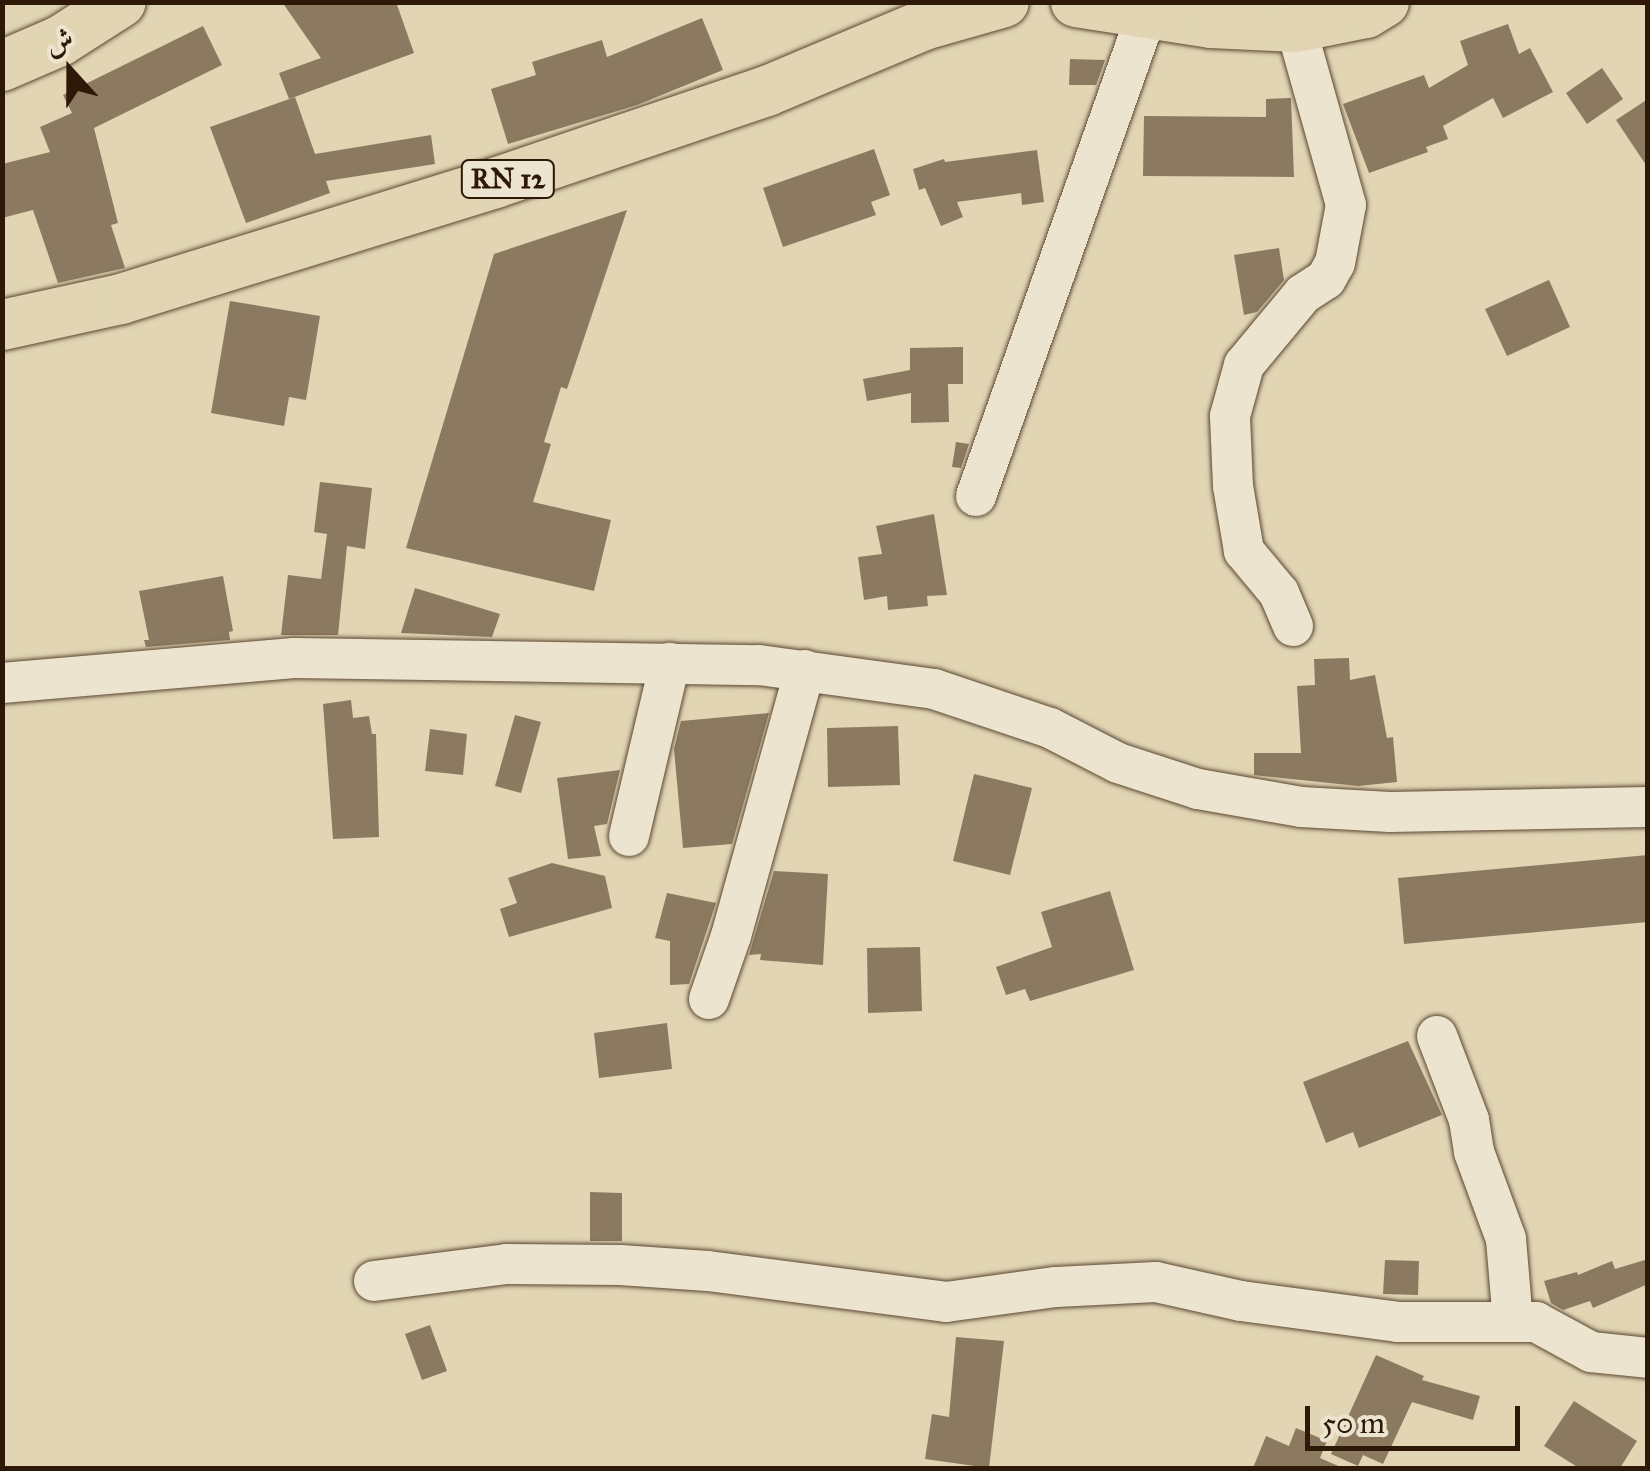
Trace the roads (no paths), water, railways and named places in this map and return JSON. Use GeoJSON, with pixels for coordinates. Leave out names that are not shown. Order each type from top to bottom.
{"type":"FeatureCollection","features":[{"type":"Feature","properties":{"kind":"main road"},"geometry":{"type":"LineString","coordinates":[[2,66],[60,41],[121,2]]}},
{"type":"Feature","properties":{"kind":"main road","name":"RN 12"},"geometry":{"type":"LineString","coordinates":[[2,325],[120,300],[496,183],[767,90],[924,24],[1004,2]]}},
{"type":"Feature","properties":{"kind":"main road"},"geometry":{"type":"LineString","coordinates":[[1076,2],[1211,23],[1296,27],[1366,13],[1384,2]]}},
{"type":"Feature","properties":{"kind":"street"},"geometry":{"type":"LineString","coordinates":[[976,496],[1148,13]]}},
{"type":"Feature","properties":{"kind":"street"},"geometry":{"type":"LineString","coordinates":[[1292,626],[1279,593],[1244,550],[1230,416],[1244,365],[1303,294],[1326,279],[1335,263],[1346,205],[1296,27]]}},
{"type":"Feature","properties":{"kind":"street"},"geometry":{"type":"LineString","coordinates":[[2,684],[294,658],[670,663],[804,670],[934,689],[1050,728],[1118,763],[1198,790],[1284,804],[1390,812],[1648,807]]}},
{"type":"Feature","properties":{"kind":"street"},"geometry":{"type":"LineString","coordinates":[[629,836],[670,663]]}},
{"type":"Feature","properties":{"kind":"street"},"geometry":{"type":"LineString","coordinates":[[709,999],[731,936],[804,670]]}},
{"type":"Feature","properties":{"kind":"street"},"geometry":{"type":"LineString","coordinates":[[1437,1036],[1470,1120],[1474,1152],[1506,1239],[1513,1322]]}},
{"type":"Feature","properties":{"kind":"street"},"geometry":{"type":"LineString","coordinates":[[374,1281],[507,1264],[620,1265],[708,1271],[946,1302],[1056,1287],[1156,1282],[1242,1301],[1398,1322],[1536,1322],[1591,1352],[1648,1358]]}}]}
